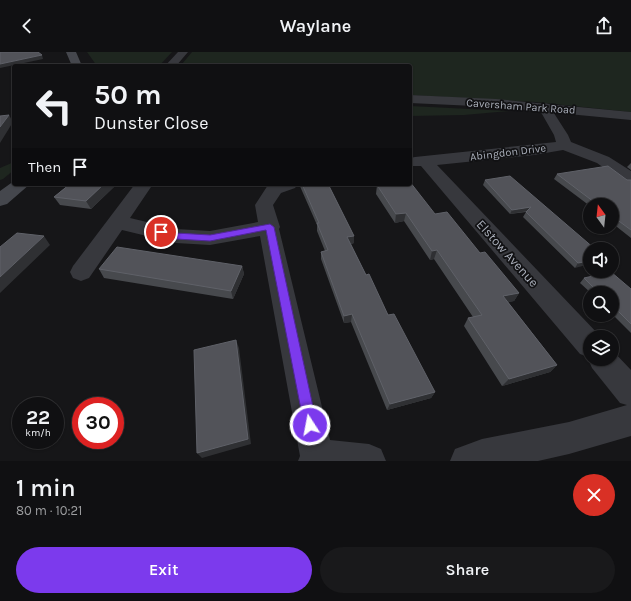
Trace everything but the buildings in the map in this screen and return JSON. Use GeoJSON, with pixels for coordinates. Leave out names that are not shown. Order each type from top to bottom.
{"type":"FeatureCollection","features":[{"type":"Feature","properties":{"kind":"main road"},"geometry":{"type":"LineString","coordinates":[[71,52],[77,64]]}},
{"type":"Feature","properties":{"kind":"street"},"geometry":{"type":"LineString","coordinates":[[172,64],[183,52]]}},
{"type":"Feature","properties":{"kind":"street","name":"Caversham Park Road"},"geometry":{"type":"LineString","coordinates":[[412,99],[544,107],[631,116]]}},
{"type":"Feature","properties":{"kind":"street","name":"Abingdon Drive"},"geometry":{"type":"LineString","coordinates":[[418,162],[534,150],[564,145],[561,135],[544,107]]}},
{"type":"Feature","properties":{"kind":"street"},"geometry":{"type":"LineString","coordinates":[[564,145],[603,160],[631,178]]}},
{"type":"Feature","properties":{"kind":"street","name":"Elstow Avenue"},"geometry":{"type":"LineString","coordinates":[[418,162],[583,338]]}},
{"type":"Feature","properties":{"kind":"street"},"geometry":{"type":"LineString","coordinates":[[283,186],[274,189],[264,205],[270,227],[316,458],[369,461]]}},
{"type":"Feature","properties":{"kind":"street"},"geometry":{"type":"LineString","coordinates":[[81,272],[142,187]]}},
{"type":"Feature","properties":{"kind":"street"},"geometry":{"type":"LineString","coordinates":[[117,222],[176,236],[210,238],[270,227]]}},
{"type":"Feature","properties":{"kind":"street"},"geometry":{"type":"LineString","coordinates":[[608,366],[631,392]]}},
{"type":"Feature","properties":{"kind":"street"},"geometry":{"type":"LineString","coordinates":[[467,461],[482,456],[569,438],[631,420]]}},
{"type":"Feature","properties":{"kind":"shaded area"},"geometry":{"type":"Polygon","coordinates":[[[87,52],[172,52],[161,64],[96,64],[87,52]]]}},
{"type":"Feature","properties":{"kind":"shaded area"},"geometry":{"type":"Polygon","coordinates":[[[192,52],[631,52],[631,112],[535,102],[412,95],[412,64],[182,64],[192,52]]]}},
{"type":"Feature","properties":{"kind":"shaded area"},"geometry":{"type":"Polygon","coordinates":[[[412,106],[509,111],[464,115],[412,116],[412,106]]]}},
{"type":"Feature","properties":{"kind":"shaded area"},"geometry":{"type":"Polygon","coordinates":[[[12,163],[12,172],[0,180],[0,168],[12,163]]]}},
{"type":"Feature","properties":{"kind":"route"},"geometry":{"type":"LineString","coordinates":[[161,232],[176,236],[210,238],[270,227],[310,425]]}}]}
